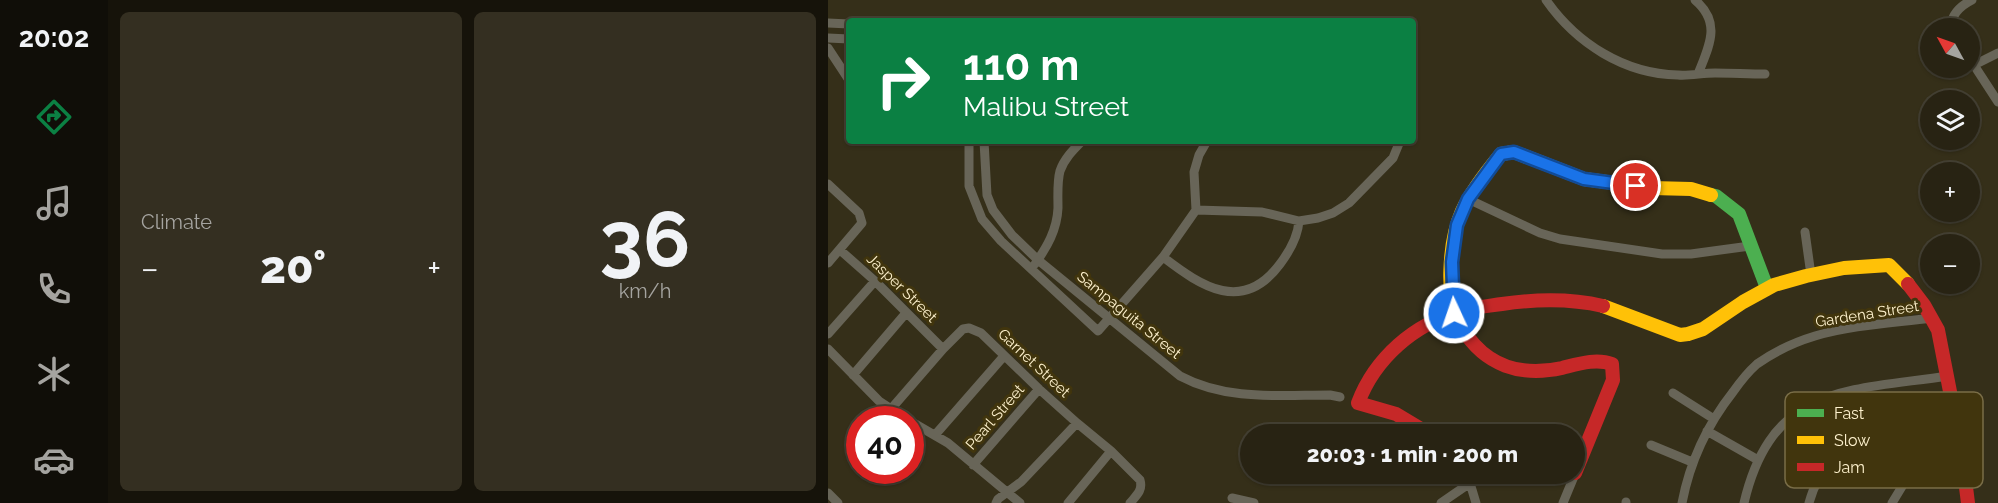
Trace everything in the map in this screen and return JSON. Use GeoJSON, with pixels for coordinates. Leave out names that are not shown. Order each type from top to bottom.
{"type":"FeatureCollection","features":[{"type":"Feature","properties":{"kind":"street"},"geometry":{"type":"LineString","coordinates":[[1546,0],[1559,18],[1607,56],[1634,68],[1677,75],[1765,74]]}},
{"type":"Feature","properties":{"kind":"street"},"geometry":{"type":"LineString","coordinates":[[1695,0],[1710,17],[1712,28],[1709,47],[1698,74]]}},
{"type":"Feature","properties":{"kind":"street"},"geometry":{"type":"LineString","coordinates":[[1953,18],[1959,9],[1972,0]]}},
{"type":"Feature","properties":{"kind":"street"},"geometry":{"type":"LineString","coordinates":[[828,23],[846,24]]}},
{"type":"Feature","properties":{"kind":"street"},"geometry":{"type":"LineString","coordinates":[[828,38],[846,39]]}},
{"type":"Feature","properties":{"kind":"street"},"geometry":{"type":"LineString","coordinates":[[828,48],[846,75]]}},
{"type":"Feature","properties":{"kind":"street"},"geometry":{"type":"LineString","coordinates":[[1980,59],[1998,52]]}},
{"type":"Feature","properties":{"kind":"street"},"geometry":{"type":"LineString","coordinates":[[1980,74],[1998,102]]}},
{"type":"Feature","properties":{"kind":"street","name":"Sampaguita Street"},"geometry":{"type":"LineString","coordinates":[[969,144],[969,186],[982,219],[1001,241],[1098,331],[1109,318]]}},
{"type":"Feature","properties":{"kind":"street","name":"Sampaguita Street"},"geometry":{"type":"LineString","coordinates":[[984,144],[987,195],[993,210],[1012,235],[1038,260],[1180,376],[1198,386],[1246,396],[1330,395],[1340,397]]}},
{"type":"Feature","properties":{"kind":"street"},"geometry":{"type":"LineString","coordinates":[[1032,268],[1054,231],[1058,212],[1059,173],[1063,163],[1079,144]]}},
{"type":"Feature","properties":{"kind":"street"},"geometry":{"type":"LineString","coordinates":[[1109,318],[1163,257],[1196,210],[1194,172],[1199,154],[1205,144]]}},
{"type":"Feature","properties":{"kind":"street"},"geometry":{"type":"LineString","coordinates":[[1196,210],[1262,212],[1299,221],[1318,218],[1333,213],[1349,203],[1393,158],[1399,144]]}},
{"type":"Feature","properties":{"kind":"street"},"geometry":{"type":"LineString","coordinates":[[1585,445],[1612,380],[1614,373],[1612,364],[1604,360],[1594,360],[1542,373],[1510,368],[1492,360],[1478,348],[1454,313],[1452,293],[1454,237],[1460,213],[1501,154],[1508,152],[1523,154],[1584,179],[1652,188],[1691,189],[1716,196],[1739,213],[1767,288]]}},
{"type":"Feature","properties":{"kind":"street"},"geometry":{"type":"LineString","coordinates":[[828,263],[862,223],[859,213],[829,188]]}},
{"type":"Feature","properties":{"kind":"street"},"geometry":{"type":"LineString","coordinates":[[1468,199],[1540,233],[1560,239],[1662,254],[1691,254],[1750,246]]}},
{"type":"Feature","properties":{"kind":"street"},"geometry":{"type":"LineString","coordinates":[[1163,257],[1188,277],[1204,286],[1238,292],[1252,289],[1275,271],[1285,257],[1296,235],[1299,221]]}},
{"type":"Feature","properties":{"kind":"street"},"geometry":{"type":"LineString","coordinates":[[1805,232],[1811,275]]}},
{"type":"Feature","properties":{"kind":"street","name":"Jasper Street"},"geometry":{"type":"LineString","coordinates":[[840,250],[875,281],[943,349]]}},
{"type":"Feature","properties":{"kind":"street"},"geometry":{"type":"LineString","coordinates":[[1412,424],[1386,410],[1358,403],[1363,388],[1368,377],[1396,346],[1420,330],[1454,313],[1547,298],[1579,301],[1627,315],[1680,335],[1689,335],[1698,332],[1767,288],[1836,270],[1889,265],[1901,274],[1938,330],[1951,392]]}},
{"type":"Feature","properties":{"kind":"street"},"geometry":{"type":"LineString","coordinates":[[828,334],[875,281]]}},
{"type":"Feature","properties":{"kind":"street"},"geometry":{"type":"LineString","coordinates":[[853,375],[906,313]]}},
{"type":"Feature","properties":{"kind":"street","name":"Gardena Street"},"geometry":{"type":"LineString","coordinates":[[1682,503],[1692,462],[1707,431],[1742,379],[1756,366],[1791,346],[1815,336],[1932,318]]}},
{"type":"Feature","properties":{"kind":"street","name":"Garnet Street"},"geometry":{"type":"LineString","coordinates":[[943,349],[963,329],[969,328],[981,333],[1039,390],[1111,451],[1140,480],[1140,492],[1130,503]]}},
{"type":"Feature","properties":{"kind":"street"},"geometry":{"type":"LineString","coordinates":[[828,349],[886,406]]}},
{"type":"Feature","properties":{"kind":"street"},"geometry":{"type":"LineString","coordinates":[[894,406],[943,349]]}},
{"type":"Feature","properties":{"kind":"street"},"geometry":{"type":"LineString","coordinates":[[934,435],[1004,356]]}},
{"type":"Feature","properties":{"kind":"street"},"geometry":{"type":"LineString","coordinates":[[1842,392],[1948,376]]}},
{"type":"Feature","properties":{"kind":"street","name":"Pearl Street"},"geometry":{"type":"LineString","coordinates":[[973,465],[1039,390]]}},
{"type":"Feature","properties":{"kind":"street"},"geometry":{"type":"LineString","coordinates":[[1673,393],[1714,419]]}},
{"type":"Feature","properties":{"kind":"street"},"geometry":{"type":"LineString","coordinates":[[1744,503],[1758,460],[1775,433],[1785,422]]}},
{"type":"Feature","properties":{"kind":"street"},"geometry":{"type":"LineString","coordinates":[[996,503],[1021,482],[1077,423]]}},
{"type":"Feature","properties":{"kind":"street"},"geometry":{"type":"LineString","coordinates":[[924,429],[948,443],[1020,503]]}},
{"type":"Feature","properties":{"kind":"street"},"geometry":{"type":"LineString","coordinates":[[1707,431],[1758,460]]}},
{"type":"Feature","properties":{"kind":"street"},"geometry":{"type":"LineString","coordinates":[[1651,445],[1692,462]]}},
{"type":"Feature","properties":{"kind":"street"},"geometry":{"type":"LineString","coordinates":[[1068,503],[1111,451]]}},
{"type":"Feature","properties":{"kind":"street"},"geometry":{"type":"LineString","coordinates":[[1441,503],[1469,484]]}},
{"type":"Feature","properties":{"kind":"street"},"geometry":{"type":"LineString","coordinates":[[1470,484],[1476,503]]}},
{"type":"Feature","properties":{"kind":"street"},"geometry":{"type":"LineString","coordinates":[[1563,503],[1570,484]]}},
{"type":"Feature","properties":{"kind":"street"},"geometry":{"type":"LineString","coordinates":[[1809,503],[1814,488]]}},
{"type":"Feature","properties":{"kind":"street"},"geometry":{"type":"LineString","coordinates":[[1892,503],[1901,488]]}},
{"type":"Feature","properties":{"kind":"street"},"geometry":{"type":"LineString","coordinates":[[1966,488],[1968,503]]}},
{"type":"Feature","properties":{"kind":"street"},"geometry":{"type":"LineString","coordinates":[[1232,498],[1254,503]]}},
{"type":"Feature","properties":{"kind":"traffic: fast"},"geometry":{"type":"LineString","coordinates":[[1711,195],[1716,196],[1739,214],[1767,288]]}},
{"type":"Feature","properties":{"kind":"traffic: slow"},"geometry":{"type":"LineString","coordinates":[[1462,328],[1456,316],[1451,287],[1450,271],[1454,238],[1462,211],[1480,181],[1501,154],[1514,152],[1584,179],[1652,188],[1691,189],[1711,195]]}},
{"type":"Feature","properties":{"kind":"traffic: slow"},"geometry":{"type":"LineString","coordinates":[[1603,306],[1680,335],[1703,329],[1743,302],[1774,285],[1806,276],[1844,268],[1889,265],[1908,284]]}},
{"type":"Feature","properties":{"kind":"traffic: jam"},"geometry":{"type":"LineString","coordinates":[[1908,284],[1924,305],[1938,330],[1950,392]]}},
{"type":"Feature","properties":{"kind":"traffic: jam"},"geometry":{"type":"LineString","coordinates":[[1413,424],[1396,414],[1358,403],[1375,371],[1398,345],[1412,334],[1444,317],[1481,307],[1552,300],[1603,306]]}},
{"type":"Feature","properties":{"kind":"traffic: jam"},"geometry":{"type":"LineString","coordinates":[[1462,328],[1482,352],[1505,366],[1532,371],[1562,368],[1581,363],[1606,362],[1612,364],[1613,380],[1585,449]]}},
{"type":"Feature","properties":{"kind":"traffic: jam"},"geometry":{"type":"LineString","coordinates":[[1966,488],[1968,503]]}},
{"type":"Feature","properties":{"kind":"route"},"geometry":{"type":"LineString","coordinates":[[1454,313],[1452,262],[1454,237],[1460,213],[1501,154],[1508,152],[1523,154],[1584,179],[1636,186]]}}]}
